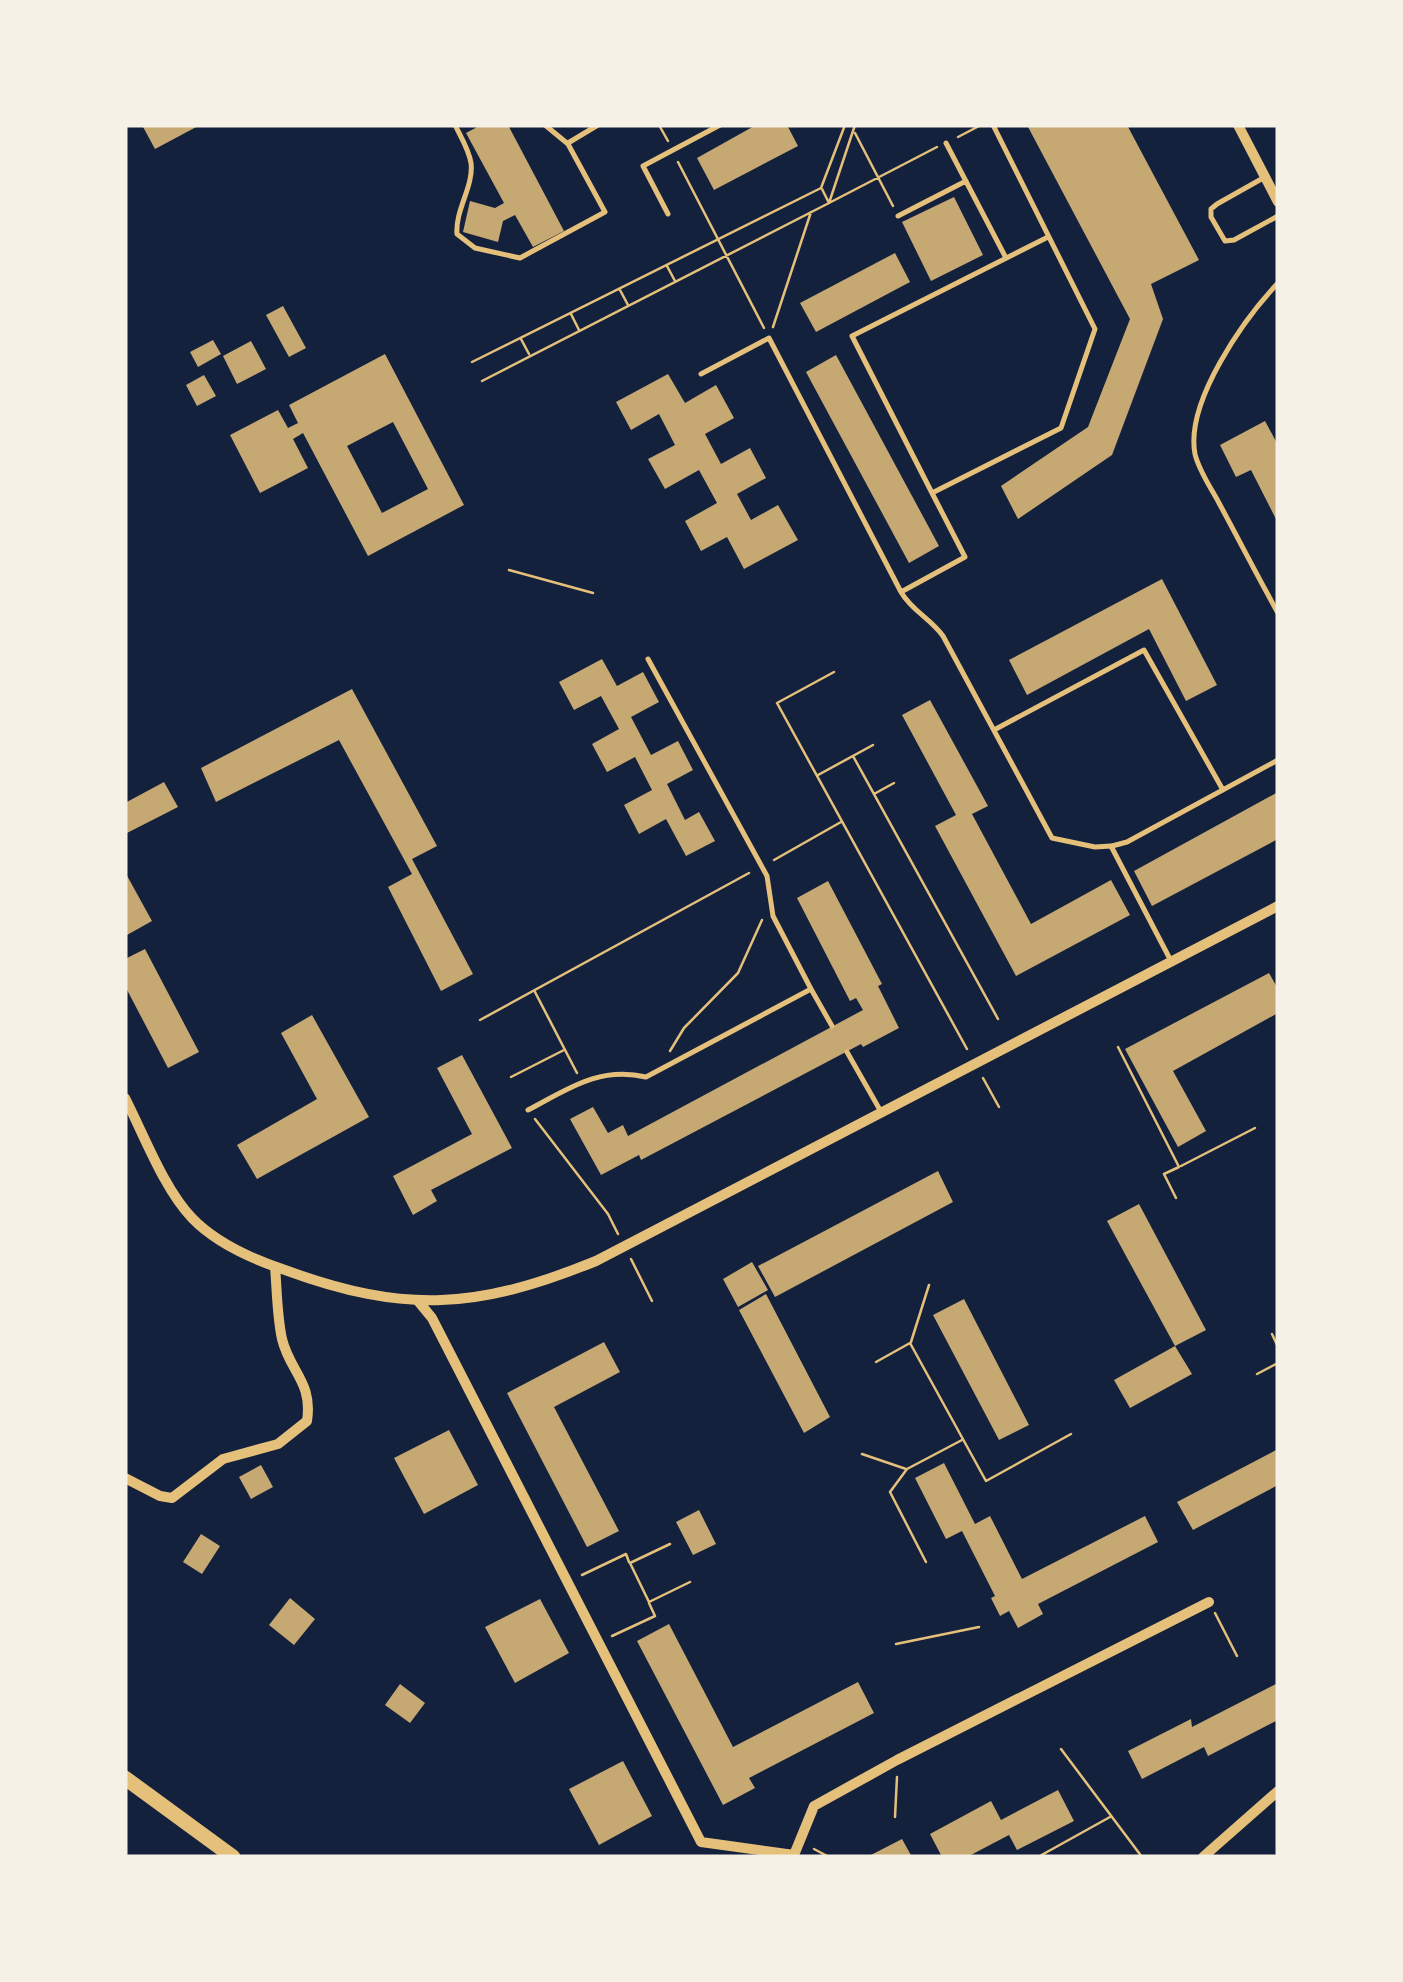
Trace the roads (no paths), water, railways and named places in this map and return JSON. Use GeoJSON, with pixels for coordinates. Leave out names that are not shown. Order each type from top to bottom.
{"type":"FeatureCollection","features":[{"type":"Feature","properties":{"kind":"main road"},"geometry":{"type":"LineString","coordinates":[[125,1778],[234,1857]]}},
{"type":"Feature","properties":{"kind":"street"},"geometry":{"type":"LineString","coordinates":[[1238,125],[1278,202]]}},
{"type":"Feature","properties":{"kind":"street"},"geometry":{"type":"LineString","coordinates":[[125,1098],[178,1200],[191,1217],[230,1246],[274,1267],[343,1291],[392,1300],[502,1293],[580,1268],[1278,906]]}},
{"type":"Feature","properties":{"kind":"street"},"geometry":{"type":"LineString","coordinates":[[125,1478],[172,1498],[223,1460],[278,1444],[307,1421],[310,1402],[305,1384],[281,1335],[274,1267]]}},
{"type":"Feature","properties":{"kind":"street"},"geometry":{"type":"LineString","coordinates":[[418,1301],[432,1318],[701,1842],[794,1855],[814,1806],[1209,1602]]}},
{"type":"Feature","properties":{"kind":"street"},"geometry":{"type":"LineString","coordinates":[[1203,1857],[1278,1792]]}},
{"type":"Feature","properties":{"kind":"lane"},"geometry":{"type":"LineString","coordinates":[[455,125],[471,170],[458,212],[457,234],[475,248],[520,258],[605,212],[568,144],[544,125]]}},
{"type":"Feature","properties":{"kind":"lane"},"geometry":{"type":"LineString","coordinates":[[568,144],[598,125]]}},
{"type":"Feature","properties":{"kind":"lane"},"geometry":{"type":"LineString","coordinates":[[668,214],[642,166],[720,125]]}},
{"type":"Feature","properties":{"kind":"lane"},"geometry":{"type":"LineString","coordinates":[[932,493],[1061,428],[1095,329],[993,125]]}},
{"type":"Feature","properties":{"kind":"lane"},"geometry":{"type":"LineString","coordinates":[[946,143],[1006,258]]}},
{"type":"Feature","properties":{"kind":"lane"},"geometry":{"type":"LineString","coordinates":[[1265,177],[1217,204],[1211,209],[1212,217],[1225,240],[1234,240],[1278,216]]}},
{"type":"Feature","properties":{"kind":"lane"},"geometry":{"type":"LineString","coordinates":[[898,216],[966,181]]}},
{"type":"Feature","properties":{"kind":"lane"},"geometry":{"type":"LineString","coordinates":[[900,592],[965,557],[852,336],[1048,237]]}},
{"type":"Feature","properties":{"kind":"lane"},"geometry":{"type":"LineString","coordinates":[[1278,283],[1242,328],[1220,364],[1203,402],[1194,439],[1201,470],[1278,613]]}},
{"type":"Feature","properties":{"kind":"lane"},"geometry":{"type":"LineString","coordinates":[[701,374],[769,338],[900,592],[911,608],[938,628],[1052,838],[1094,848],[1126,842],[1278,760]]}},
{"type":"Feature","properties":{"kind":"lane"},"geometry":{"type":"LineString","coordinates":[[994,730],[1144,650],[1223,790]]}},
{"type":"Feature","properties":{"kind":"lane"},"geometry":{"type":"LineString","coordinates":[[648,658],[762,866],[771,887],[770,906],[832,1026]]}},
{"type":"Feature","properties":{"kind":"lane"},"geometry":{"type":"LineString","coordinates":[[1112,846],[1171,960]]}},
{"type":"Feature","properties":{"kind":"lane"},"geometry":{"type":"LineString","coordinates":[[528,1110],[588,1078],[630,1073],[646,1077],[811,989]]}},
{"type":"Feature","properties":{"kind":"lane"},"geometry":{"type":"LineString","coordinates":[[847,1052],[882,1112]]}}]}
